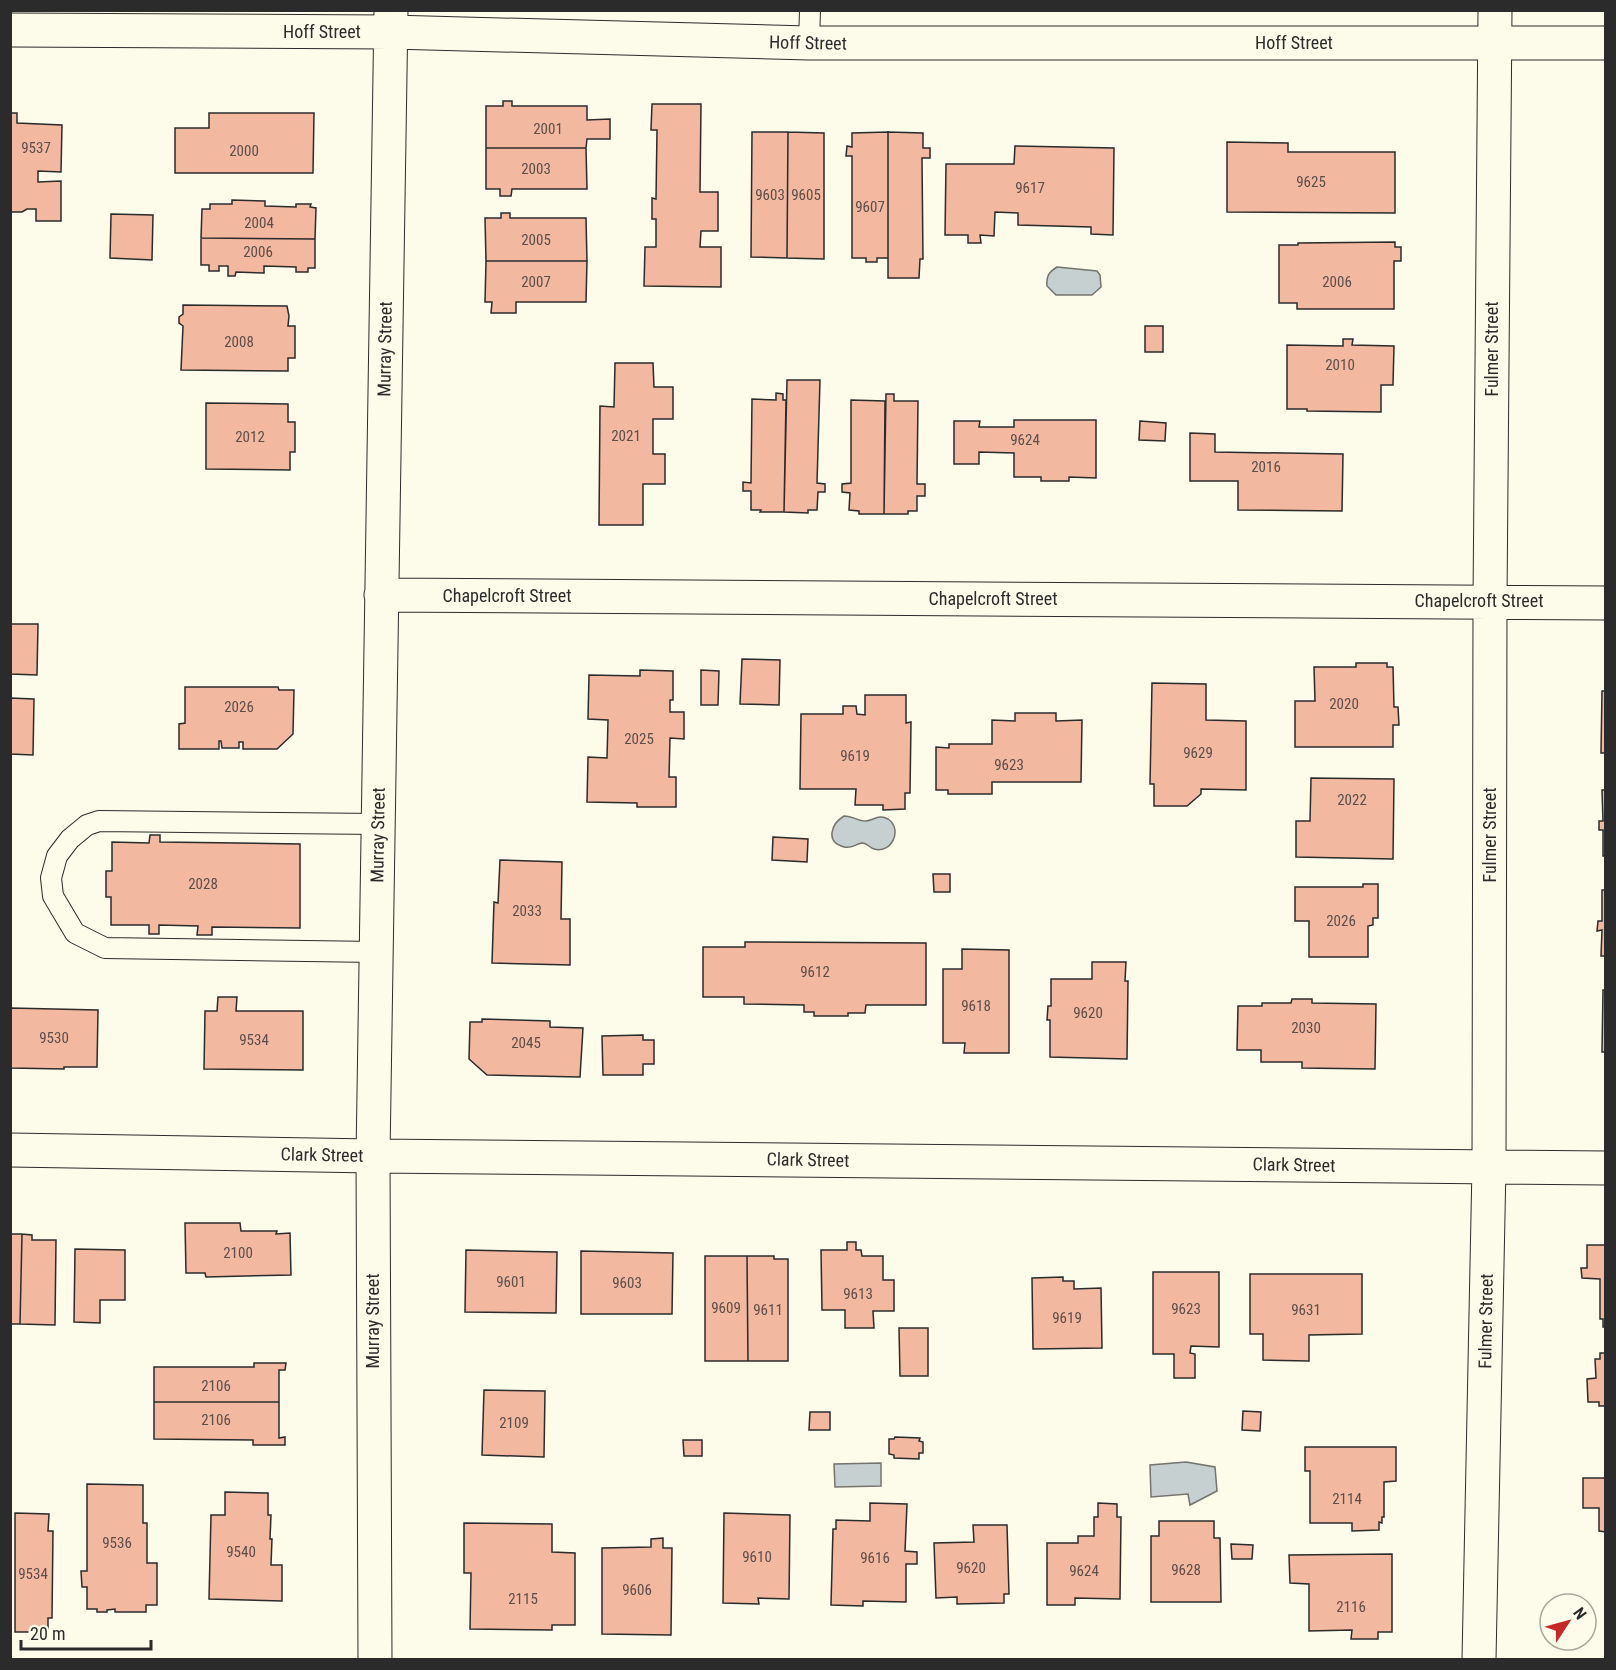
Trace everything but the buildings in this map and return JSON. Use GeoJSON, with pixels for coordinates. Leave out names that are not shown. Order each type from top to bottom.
{"type":"FeatureCollection","features":[{"type":"Feature","properties":{"kind":"street","name":"Fulmer Street"},"geometry":{"type":"LineString","coordinates":[[1479,1659],[1489,1166],[1490,601],[1495,10]]}},
{"type":"Feature","properties":{"kind":"street","name":"Hoff Street"},"geometry":{"type":"LineString","coordinates":[[10,30],[391,21],[808,43],[1605,43]]}},
{"type":"Feature","properties":{"kind":"street","name":"Murray Street"},"geometry":{"type":"LineString","coordinates":[[375,1659],[372,1156],[391,21]]}},
{"type":"Feature","properties":{"kind":"street","name":"Chapelcroft Street"},"geometry":{"type":"LineString","coordinates":[[381,595],[1605,603]]}},
{"type":"Feature","properties":{"kind":"street","name":"Clark Street"},"geometry":{"type":"LineString","coordinates":[[10,1150],[372,1156],[1605,1168]]}},
{"type":"Feature","properties":{"kind":"lane"},"geometry":{"type":"LineString","coordinates":[[808,43],[810,10]]}},
{"type":"Feature","properties":{"kind":"lane"},"geometry":{"type":"LineString","coordinates":[[376,952],[105,948],[75,933],[53,896],[51,878],[57,856],[70,839],[87,825],[99,821],[378,824]]}},
{"type":"Feature","properties":{"kind":"shaded area"},"geometry":{"type":"Polygon","coordinates":[[[1057,267],[1097,271],[1100,275],[1101,287],[1092,295],[1056,295],[1047,286],[1047,280],[1057,267]]]}},
{"type":"Feature","properties":{"kind":"shaded area"},"geometry":{"type":"Polygon","coordinates":[[[844,816],[864,821],[879,817],[888,819],[895,829],[893,840],[886,848],[880,850],[862,843],[849,847],[838,845],[832,837],[833,828],[844,816]]]}},
{"type":"Feature","properties":{"kind":"shaded area"},"geometry":{"type":"Polygon","coordinates":[[[1186,1462],[1215,1467],[1217,1491],[1190,1505],[1188,1494],[1151,1497],[1150,1465],[1186,1462]]]}},
{"type":"Feature","properties":{"kind":"shaded area"},"geometry":{"type":"Polygon","coordinates":[[[881,1463],[881,1486],[835,1487],[834,1464],[881,1463]]]}}]}
